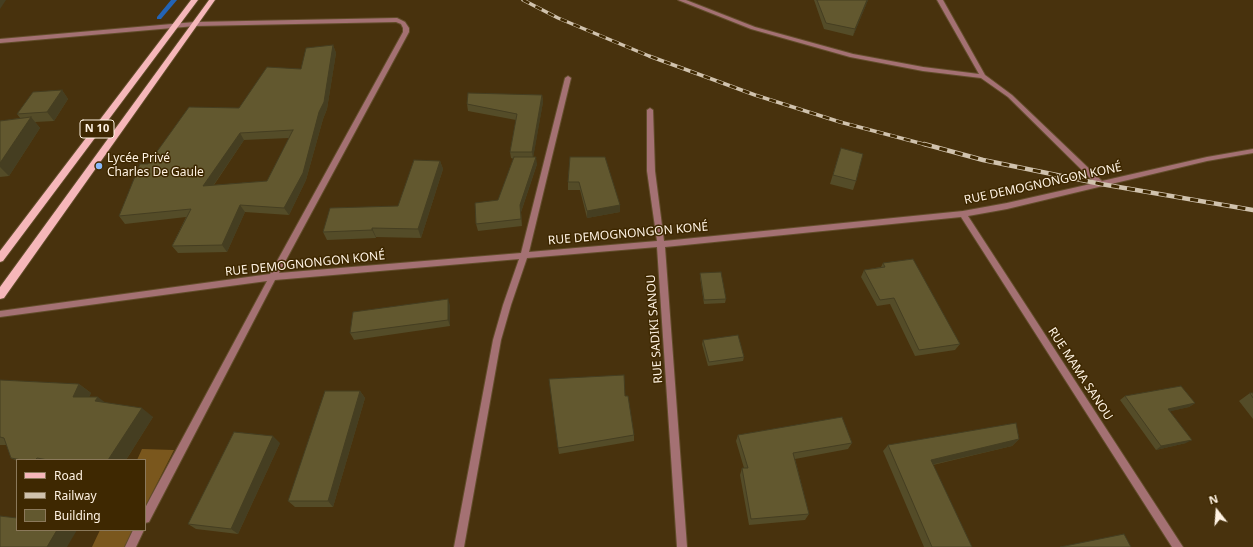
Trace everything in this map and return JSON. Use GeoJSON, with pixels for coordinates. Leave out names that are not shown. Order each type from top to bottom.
{"type":"FeatureCollection","features":[{"type":"Feature","properties":{"kind":"main road","name":"N 10"},"geometry":{"type":"LineString","coordinates":[[0,258],[195,0]]}},
{"type":"Feature","properties":{"kind":"main road","name":"N 10"},"geometry":{"type":"LineString","coordinates":[[0,295],[212,0]]}},
{"type":"Feature","properties":{"kind":"street"},"geometry":{"type":"LineString","coordinates":[[681,0],[753,28],[852,56],[901,66],[983,76]]}},
{"type":"Feature","properties":{"kind":"street"},"geometry":{"type":"LineString","coordinates":[[940,0],[983,76],[1015,102],[1102,184]]}},
{"type":"Feature","properties":{"kind":"street"},"geometry":{"type":"LineString","coordinates":[[0,41],[195,24],[397,20],[403,23],[406,28],[406,32],[273,277],[146,516]]}},
{"type":"Feature","properties":{"kind":"street"},"geometry":{"type":"LineString","coordinates":[[459,547],[497,340],[507,304],[524,255],[568,78]]}},
{"type":"Feature","properties":{"kind":"street","name":"RUE SADIKI SANOU"},"geometry":{"type":"LineString","coordinates":[[650,110],[651,171],[661,244],[682,547]]}},
{"type":"Feature","properties":{"kind":"street","name":"RUE DEMOGNONGON KONÉ"},"geometry":{"type":"LineString","coordinates":[[0,314],[273,277],[661,244],[963,214],[1008,206],[1207,159],[1253,151]]}},
{"type":"Feature","properties":{"kind":"street","name":"RUE MAMA SANOU"},"geometry":{"type":"LineString","coordinates":[[963,214],[1178,547]]}},
{"type":"Feature","properties":{"kind":"street"},"geometry":{"type":"LineString","coordinates":[[130,547],[138,531]]}},
{"type":"Feature","properties":{"kind":"shaded area"},"geometry":{"type":"Polygon","coordinates":[[[142,449],[174,450],[146,505],[146,459],[137,459],[142,449]]]}},
{"type":"Feature","properties":{"kind":"shaded area"},"geometry":{"type":"Polygon","coordinates":[[[100,531],[133,531],[125,547],[92,547],[100,531]]]}},
{"type":"Feature","properties":{"kind":"building"},"geometry":{"type":"Polygon","coordinates":[[[817,0],[867,0],[855,29],[826,23],[817,0]]]}},
{"type":"Feature","properties":{"kind":"building"},"geometry":{"type":"Polygon","coordinates":[[[333,45],[324,102],[319,112],[303,173],[284,208],[240,205],[222,245],[172,246],[191,209],[119,216],[140,164],[148,164],[189,107],[239,108],[267,67],[301,69],[306,48],[333,45]],[[293,130],[240,133],[203,186],[267,181],[293,130]]]}},
{"type":"Feature","properties":{"kind":"building"},"geometry":{"type":"Polygon","coordinates":[[[62,90],[47,112],[17,114],[33,92],[62,90]]]}},
{"type":"Feature","properties":{"kind":"building"},"geometry":{"type":"Polygon","coordinates":[[[468,93],[542,95],[532,152],[510,152],[517,114],[467,104],[468,93]]]}},
{"type":"Feature","properties":{"kind":"building"},"geometry":{"type":"Polygon","coordinates":[[[31,117],[0,163],[0,121],[31,117]]]}},
{"type":"Feature","properties":{"kind":"building"},"geometry":{"type":"Polygon","coordinates":[[[841,148],[863,154],[856,181],[833,175],[841,148]]]}},
{"type":"Feature","properties":{"kind":"building"},"geometry":{"type":"Polygon","coordinates":[[[514,157],[536,157],[520,205],[521,219],[476,224],[475,203],[498,200],[514,157]]]}},
{"type":"Feature","properties":{"kind":"building"},"geometry":{"type":"Polygon","coordinates":[[[570,157],[605,157],[620,205],[587,211],[579,182],[568,182],[570,157]]]}},
{"type":"Feature","properties":{"kind":"building"},"geometry":{"type":"Polygon","coordinates":[[[414,160],[440,161],[418,229],[372,228],[372,230],[323,232],[330,208],[398,206],[414,160]]]}},
{"type":"Feature","properties":{"kind":"building"},"geometry":{"type":"Polygon","coordinates":[[[913,259],[960,344],[919,350],[894,298],[880,300],[864,270],[885,267],[883,263],[913,259]]]}},
{"type":"Feature","properties":{"kind":"building"},"geometry":{"type":"Polygon","coordinates":[[[721,272],[726,299],[704,300],[700,273],[721,272]]]}},
{"type":"Feature","properties":{"kind":"building"},"geometry":{"type":"Polygon","coordinates":[[[448,299],[448,320],[350,333],[353,312],[448,299]]]}},
{"type":"Feature","properties":{"kind":"building"},"geometry":{"type":"Polygon","coordinates":[[[738,335],[744,357],[709,362],[703,340],[738,335]]]}},
{"type":"Feature","properties":{"kind":"building"},"geometry":{"type":"Polygon","coordinates":[[[624,375],[625,396],[628,396],[634,435],[558,448],[549,379],[624,375]]]}},
{"type":"Feature","properties":{"kind":"building"},"geometry":{"type":"Polygon","coordinates":[[[0,380],[79,384],[73,397],[98,397],[95,401],[142,408],[109,459],[11,458],[4,438],[0,437],[0,380]]]}},
{"type":"Feature","properties":{"kind":"building"},"geometry":{"type":"Polygon","coordinates":[[[1181,386],[1195,403],[1168,409],[1192,440],[1161,446],[1125,396],[1181,386]]]}},
{"type":"Feature","properties":{"kind":"building"},"geometry":{"type":"Polygon","coordinates":[[[325,391],[360,391],[328,501],[288,501],[325,391]]]}},
{"type":"Feature","properties":{"kind":"building"},"geometry":{"type":"Polygon","coordinates":[[[842,417],[852,443],[793,453],[809,514],[751,519],[742,468],[748,468],[738,435],[842,417]]]}},
{"type":"Feature","properties":{"kind":"building"},"geometry":{"type":"Polygon","coordinates":[[[1016,423],[1019,439],[931,460],[972,547],[932,547],[888,445],[1016,423]]]}},
{"type":"Feature","properties":{"kind":"building"},"geometry":{"type":"Polygon","coordinates":[[[234,432],[273,436],[231,529],[188,524],[234,432]]]}},
{"type":"Feature","properties":{"kind":"building"},"geometry":{"type":"Polygon","coordinates":[[[0,516],[16,518],[16,531],[56,531],[47,547],[0,547],[0,516]]]}},
{"type":"Feature","properties":{"kind":"building"},"geometry":{"type":"Polygon","coordinates":[[[1124,534],[1131,547],[1060,547],[1124,534]]]}},
{"type":"Feature","properties":{"kind":"waterway"},"geometry":{"type":"LineString","coordinates":[[159,18],[174,0]]}},
{"type":"Feature","properties":{"kind":"railway"},"geometry":{"type":"LineString","coordinates":[[523,0],[558,18],[649,56],[755,95],[840,122],[927,145]]}},
{"type":"Feature","properties":{"kind":"railway"},"geometry":{"type":"LineString","coordinates":[[924,144],[983,160],[1101,184],[1253,210]]}},
{"type":"Feature","properties":{"kind":"place","name":"Lycée Privé Charles De Gaule"},"geometry":{"type":"Point","coordinates":[99,166]}}]}
